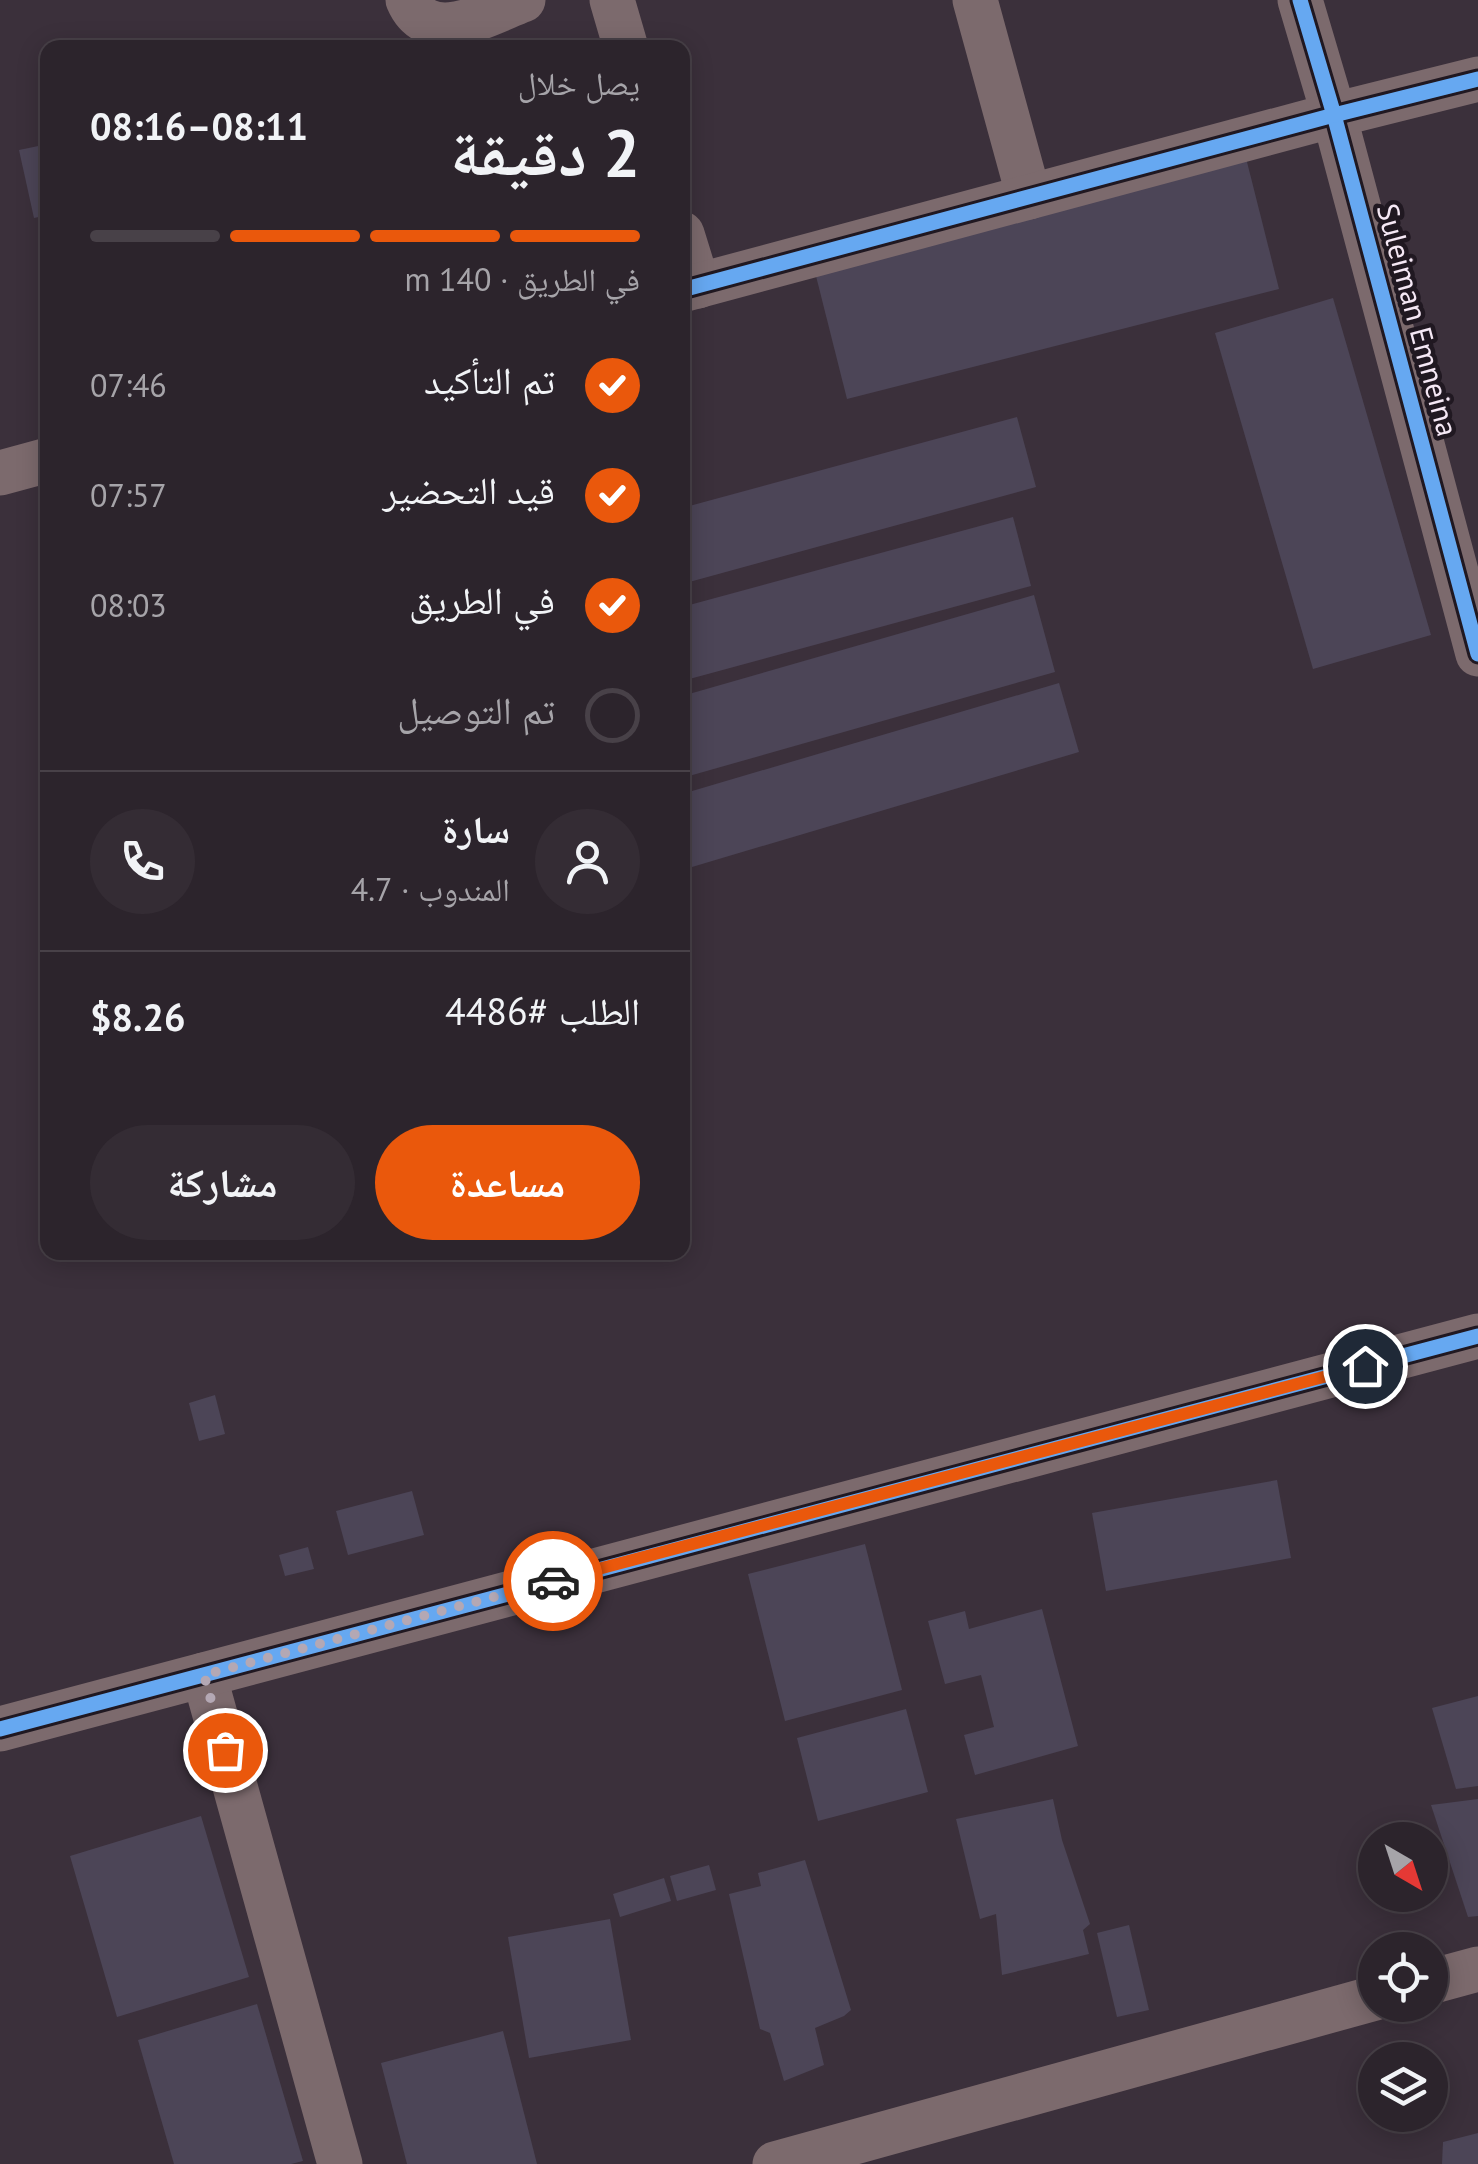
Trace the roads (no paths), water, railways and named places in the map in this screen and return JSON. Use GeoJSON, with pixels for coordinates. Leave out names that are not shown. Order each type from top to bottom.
{"type":"FeatureCollection","features":[{"type":"Feature","properties":{"kind":"street"},"geometry":{"type":"LineString","coordinates":[[408,0],[422,20],[450,27],[523,0]]}},
{"type":"Feature","properties":{"kind":"street"},"geometry":{"type":"LineString","coordinates":[[612,0],[624,40]]}},
{"type":"Feature","properties":{"kind":"street"},"geometry":{"type":"LineString","coordinates":[[975,0],[1028,197]]}},
{"type":"Feature","properties":{"kind":"street","name":"Suleiman Emneina"},"geometry":{"type":"LineString","coordinates":[[1300,0],[1478,654]]}},
{"type":"Feature","properties":{"kind":"street"},"geometry":{"type":"LineString","coordinates":[[690,288],[1478,79]]}},
{"type":"Feature","properties":{"kind":"street"},"geometry":{"type":"LineString","coordinates":[[0,473],[40,462]]}},
{"type":"Feature","properties":{"kind":"street"},"geometry":{"type":"LineString","coordinates":[[0,1730],[1478,1336]]}},
{"type":"Feature","properties":{"kind":"street"},"geometry":{"type":"LineString","coordinates":[[204,1675],[340,2164]]}},
{"type":"Feature","properties":{"kind":"street"},"geometry":{"type":"LineString","coordinates":[[1448,1977],[1478,1969]]}},
{"type":"Feature","properties":{"kind":"street"},"geometry":{"type":"LineString","coordinates":[[776,2164],[1358,2003]]}}]}
